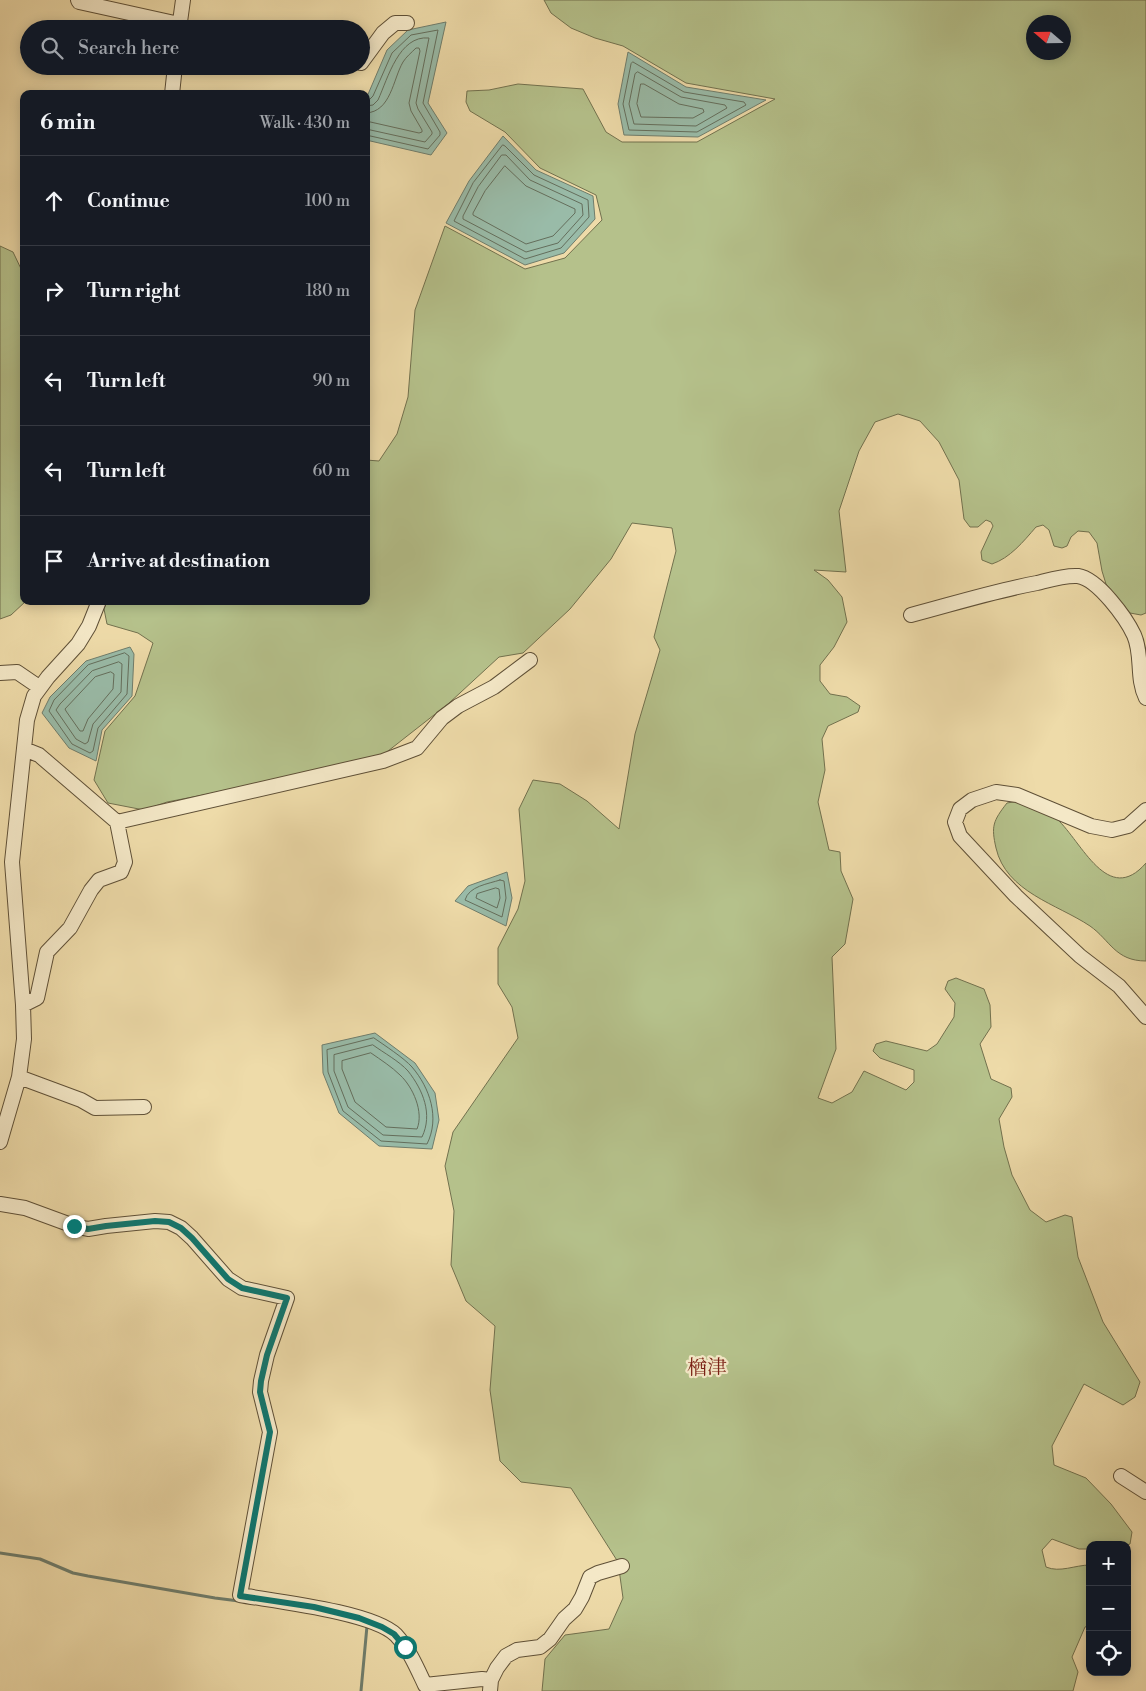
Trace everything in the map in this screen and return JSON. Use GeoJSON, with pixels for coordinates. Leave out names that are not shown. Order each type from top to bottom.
{"type":"FeatureCollection","features":[{"type":"Feature","properties":{"kind":"street"},"geometry":{"type":"LineString","coordinates":[[78,0],[79,2],[152,20]]}},
{"type":"Feature","properties":{"kind":"street"},"geometry":{"type":"LineString","coordinates":[[181,20],[182,0]]}},
{"type":"Feature","properties":{"kind":"street"},"geometry":{"type":"LineString","coordinates":[[370,51],[383,33],[395,23],[407,22]]}},
{"type":"Feature","properties":{"kind":"street"},"geometry":{"type":"LineString","coordinates":[[172,90],[174,75]]}},
{"type":"Feature","properties":{"kind":"street"},"geometry":{"type":"LineString","coordinates":[[911,615],[1005,589],[1079,576],[1093,582],[1099,588],[1116,607],[1134,634],[1139,647],[1139,670],[1142,690],[1146,698]]}},
{"type":"Feature","properties":{"kind":"street"},"geometry":{"type":"LineString","coordinates":[[0,1142],[19,1077],[24,1039],[12,862],[30,706],[39,687],[78,644],[89,626],[97,605]]}},
{"type":"Feature","properties":{"kind":"street"},"geometry":{"type":"LineString","coordinates":[[117,822],[383,761],[417,748],[442,718],[458,706],[494,687],[530,660]]}},
{"type":"Feature","properties":{"kind":"street"},"geometry":{"type":"LineString","coordinates":[[0,673],[17,672],[39,687]]}},
{"type":"Feature","properties":{"kind":"street"},"geometry":{"type":"LineString","coordinates":[[23,1005],[37,998],[47,952],[70,928],[91,890],[99,880],[120,872],[125,862],[117,822],[39,755],[24,749]]}},
{"type":"Feature","properties":{"kind":"street"},"geometry":{"type":"LineString","coordinates":[[1146,810],[1128,826],[1112,830],[1091,826],[1017,794],[996,792],[972,800],[960,809],[955,822],[960,836],[1016,896],[1080,956],[1119,986],[1146,1017]]}},
{"type":"Feature","properties":{"kind":"street"},"geometry":{"type":"LineString","coordinates":[[19,1077],[81,1100],[95,1108],[144,1108]]}},
{"type":"Feature","properties":{"kind":"street"},"geometry":{"type":"LineString","coordinates":[[0,1204],[25,1208],[74,1226],[88,1229],[155,1221],[169,1222],[181,1228],[192,1238],[228,1279],[242,1288],[287,1298],[267,1355],[261,1381],[260,1392],[270,1432],[240,1596],[314,1607],[359,1618],[382,1627],[394,1634],[405,1647],[424,1688],[482,1679],[490,1685],[497,1668],[506,1656],[516,1650],[540,1647],[550,1639],[564,1619],[575,1609],[590,1577],[598,1572],[622,1566]]}},
{"type":"Feature","properties":{"kind":"street"},"geometry":{"type":"LineString","coordinates":[[1121,1476],[1146,1492]]}},
{"type":"Feature","properties":{"kind":"green space"},"geometry":{"type":"Polygon","coordinates":[[[544,0],[1146,0],[1146,613],[1141,615],[1130,613],[1106,584],[1097,543],[1089,532],[1078,531],[1071,537],[1067,546],[1062,548],[1054,546],[1049,530],[1043,525],[1036,527],[1005,558],[992,564],[982,560],[981,552],[993,526],[991,522],[986,520],[978,527],[970,527],[964,519],[959,480],[939,442],[920,421],[898,414],[875,422],[859,451],[839,511],[846,572],[814,570],[828,580],[842,597],[847,622],[834,647],[820,665],[820,681],[830,694],[847,697],[860,706],[858,712],[828,726],[822,739],[825,770],[818,802],[829,850],[840,852],[841,871],[853,899],[845,944],[832,957],[836,1049],[818,1098],[832,1103],[852,1092],[864,1071],[906,1090],[914,1082],[914,1070],[880,1058],[873,1051],[876,1044],[886,1041],[927,1051],[937,1044],[954,1017],[955,1003],[945,989],[948,981],[956,978],[984,989],[990,1005],[991,1027],[980,1044],[991,1079],[1011,1088],[1012,1097],[999,1119],[1012,1175],[1030,1210],[1046,1222],[1065,1215],[1072,1217],[1078,1257],[1103,1322],[1140,1382],[1135,1397],[1123,1405],[1084,1384],[1052,1446],[1054,1465],[1086,1478],[1111,1504],[1132,1532],[1130,1541],[1086,1541],[1086,1549],[1079,1549],[1052,1539],[1042,1550],[1046,1567],[1051,1569],[1086,1565],[1086,1627],[1072,1657],[1078,1672],[1073,1691],[542,1691],[545,1659],[565,1635],[609,1629],[623,1598],[618,1562],[571,1488],[521,1482],[500,1461],[490,1390],[495,1326],[466,1301],[451,1265],[454,1211],[445,1166],[453,1132],[518,1038],[512,1007],[498,984],[498,948],[518,909],[525,881],[519,809],[533,780],[560,784],[587,801],[619,829],[635,734],[660,650],[654,637],[676,551],[672,528],[632,523],[611,559],[570,609],[523,653],[499,657],[448,704],[374,762],[167,802],[144,810],[108,803],[94,780],[105,731],[135,696],[153,643],[138,633],[107,624],[104,609],[106,605],[370,605],[370,460],[379,461],[397,434],[408,397],[415,310],[445,226],[525,269],[565,258],[602,220],[596,195],[540,168],[505,132],[470,111],[466,102],[467,91],[489,90],[518,84],[583,89],[606,132],[622,142],[697,142],[775,99],[686,83],[623,46],[595,38],[571,28],[551,13],[544,0]]]}},
{"type":"Feature","properties":{"kind":"green space"},"geometry":{"type":"Polygon","coordinates":[[[0,246],[13,252],[20,267],[20,605],[22,605],[11,615],[0,619],[0,246]]]}},
{"type":"Feature","properties":{"kind":"green space"},"geometry":{"type":"Polygon","coordinates":[[[1019,801],[1043,810],[1057,819],[1086,855],[1108,874],[1120,878],[1132,875],[1146,863],[1146,961],[1127,958],[1120,954],[1090,926],[1034,895],[1010,876],[996,848],[994,824],[1007,803],[1019,801]]]}},
{"type":"Feature","properties":{"kind":"water"},"geometry":{"type":"Polygon","coordinates":[[[446,22],[428,103],[447,133],[431,155],[370,141],[370,90],[387,50],[408,30],[446,22]]]}},
{"type":"Feature","properties":{"kind":"water"},"geometry":{"type":"Polygon","coordinates":[[[628,52],[686,87],[766,100],[698,137],[624,135],[618,104],[628,52]]]}},
{"type":"Feature","properties":{"kind":"water"},"geometry":{"type":"Polygon","coordinates":[[[503,136],[536,170],[593,196],[595,219],[564,253],[525,265],[446,223],[469,181],[503,136]]]}},
{"type":"Feature","properties":{"kind":"water"},"geometry":{"type":"Polygon","coordinates":[[[130,647],[134,654],[132,696],[102,730],[96,761],[69,748],[42,713],[50,697],[86,661],[130,647]]]}},
{"type":"Feature","properties":{"kind":"water"},"geometry":{"type":"Polygon","coordinates":[[[507,872],[512,898],[506,926],[455,901],[468,886],[507,872]]]}},
{"type":"Feature","properties":{"kind":"water"},"geometry":{"type":"Polygon","coordinates":[[[375,1033],[415,1063],[435,1093],[439,1120],[432,1149],[379,1146],[339,1113],[323,1073],[322,1045],[375,1033]]]}},
{"type":"Feature","properties":{"kind":"waterway"},"geometry":{"type":"LineString","coordinates":[[0,1553],[40,1559],[73,1573],[239,1601]]}},
{"type":"Feature","properties":{"kind":"waterway"},"geometry":{"type":"LineString","coordinates":[[361,1691],[367,1626]]}},
{"type":"Feature","properties":{"kind":"district","name":"楢津"},"geometry":{"type":"Point","coordinates":[707,1367]}},
{"type":"Feature","properties":{"kind":"route"},"geometry":{"type":"LineString","coordinates":[[74,1226],[88,1229],[155,1221],[169,1222],[181,1228],[192,1238],[228,1279],[242,1288],[287,1298],[267,1355],[261,1381],[260,1392],[270,1432],[240,1596],[314,1607],[370,1621],[394,1634],[405,1647]]}}]}
